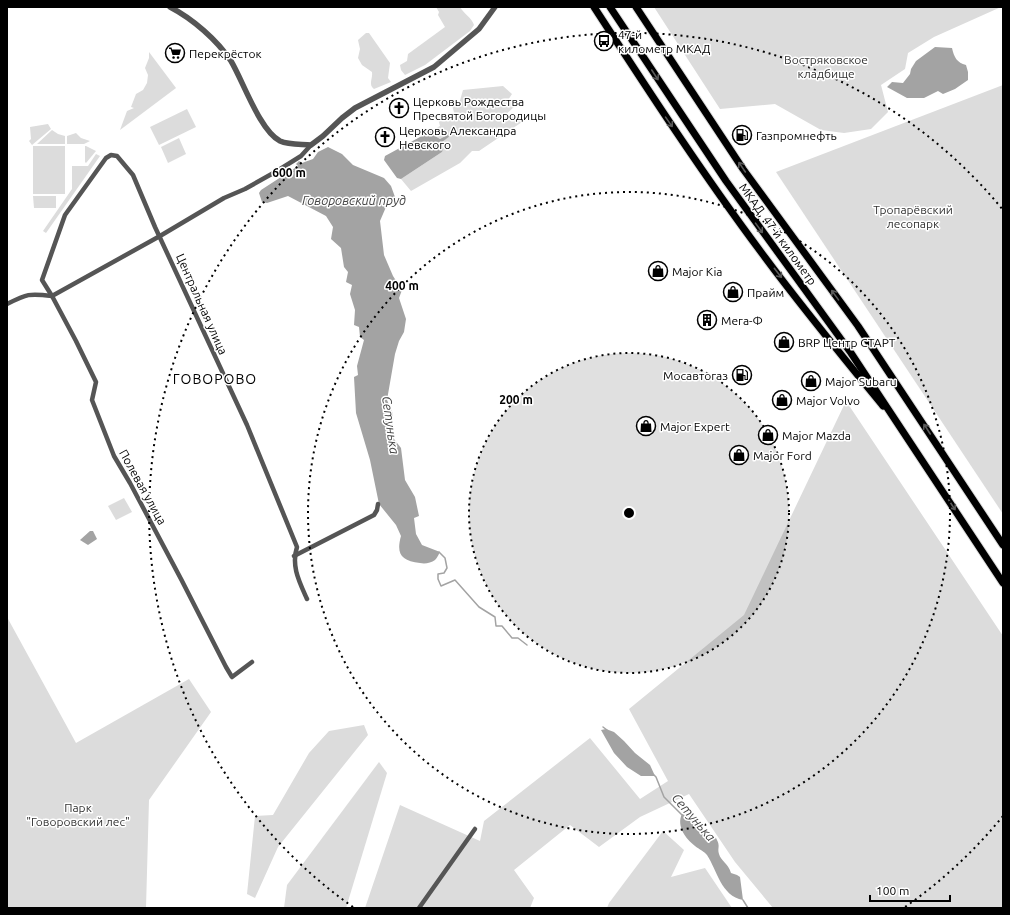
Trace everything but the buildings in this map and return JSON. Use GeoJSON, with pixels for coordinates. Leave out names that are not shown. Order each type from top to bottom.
{"type":"FeatureCollection","features":[{"type":"Feature","properties":{"kind":"main road"},"geometry":{"type":"LineString","coordinates":[[594,7],[668,120],[761,252],[850,367],[899,425]]}},
{"type":"Feature","properties":{"kind":"main road","name":"МКАД, 47-й километр"},"geometry":{"type":"LineString","coordinates":[[610,7],[726,181],[841,338],[1003,583]]}},
{"type":"Feature","properties":{"kind":"main road","name":"МКАД, 47-й километр"},"geometry":{"type":"LineString","coordinates":[[636,7],[743,169],[858,326],[1003,545]]}},
{"type":"Feature","properties":{"kind":"street"},"geometry":{"type":"LineString","coordinates":[[170,7],[186,17],[223,50],[236,70],[265,125],[272,134],[281,141],[311,145]]}},
{"type":"Feature","properties":{"kind":"street"},"geometry":{"type":"LineString","coordinates":[[7,304],[34,293],[52,296],[160,236],[215,203],[245,189],[301,156],[311,145],[355,108],[434,67],[479,29],[495,7]]}},
{"type":"Feature","properties":{"kind":"street","name":"Центральная улица"},"geometry":{"type":"LineString","coordinates":[[42,280],[65,215],[106,158],[110,155],[116,155],[133,175],[247,425],[297,547],[294,556],[295,569],[307,599]]}},
{"type":"Feature","properties":{"kind":"street","name":"Полевая улица"},"geometry":{"type":"LineString","coordinates":[[42,280],[76,341],[96,382],[92,400],[114,456],[178,572],[226,667],[232,677],[252,662]]}},
{"type":"Feature","properties":{"kind":"street"},"geometry":{"type":"LineString","coordinates":[[294,556],[374,515],[378,504]]}},
{"type":"Feature","properties":{"kind":"street"},"geometry":{"type":"LineString","coordinates":[[419,908],[475,828]]}},
{"type":"Feature","properties":{"kind":"green space"},"geometry":{"type":"Polygon","coordinates":[[[436,7],[460,7],[472,20],[474,25],[470,31],[425,65],[405,75],[401,70],[400,65],[407,61],[408,54],[445,27],[438,15],[439,12],[436,7]]]}},
{"type":"Feature","properties":{"kind":"green space","name":"Востряковское кладбище"},"geometry":{"type":"Polygon","coordinates":[[[654,7],[1001,7],[934,37],[908,53],[905,69],[881,85],[888,112],[871,129],[844,133],[821,130],[775,104],[720,109],[654,7]]]}},
{"type":"Feature","properties":{"kind":"green space"},"geometry":{"type":"Polygon","coordinates":[[[366,33],[369,33],[390,63],[388,78],[391,82],[374,89],[371,86],[372,72],[362,65],[358,58],[360,49],[358,40],[366,33]]]}},
{"type":"Feature","properties":{"kind":"green space"},"geometry":{"type":"Polygon","coordinates":[[[149,52],[176,88],[120,130],[127,111],[134,108],[131,107],[136,94],[143,90],[147,83],[148,75],[145,68],[149,58],[149,52]]]}},
{"type":"Feature","properties":{"kind":"green space","name":"Тропарёвский лесопарк"},"geometry":{"type":"Polygon","coordinates":[[[1003,85],[1003,514],[776,172],[1003,85]]]}},
{"type":"Feature","properties":{"kind":"green space"},"geometry":{"type":"Polygon","coordinates":[[[503,86],[512,94],[508,100],[516,105],[503,117],[522,116],[522,122],[479,151],[472,151],[460,163],[411,191],[401,179],[442,152],[442,141],[450,136],[449,134],[440,139],[431,131],[440,126],[438,118],[455,116],[452,105],[459,104],[463,90],[503,86]]]}},
{"type":"Feature","properties":{"kind":"green space"},"geometry":{"type":"Polygon","coordinates":[[[187,109],[196,127],[159,145],[150,127],[187,109]]]}},
{"type":"Feature","properties":{"kind":"green space"},"geometry":{"type":"Polygon","coordinates":[[[48,124],[51,129],[32,145],[29,141],[31,139],[30,127],[48,124]]]}},
{"type":"Feature","properties":{"kind":"green space"},"geometry":{"type":"Polygon","coordinates":[[[52,130],[65,136],[65,144],[37,144],[52,130]]]}},
{"type":"Feature","properties":{"kind":"green space"},"geometry":{"type":"Polygon","coordinates":[[[76,133],[81,138],[90,141],[84,144],[67,144],[67,136],[76,133]]]}},
{"type":"Feature","properties":{"kind":"green space"},"geometry":{"type":"Polygon","coordinates":[[[179,138],[186,154],[168,163],[161,147],[179,138]]]}},
{"type":"Feature","properties":{"kind":"green space"},"geometry":{"type":"Polygon","coordinates":[[[33,146],[65,146],[65,194],[33,194],[33,146]]]}},
{"type":"Feature","properties":{"kind":"green space"},"geometry":{"type":"Polygon","coordinates":[[[85,146],[96,151],[86,163],[85,162],[85,146]]]}},
{"type":"Feature","properties":{"kind":"green space"},"geometry":{"type":"Polygon","coordinates":[[[96,154],[100,156],[46,233],[43,231],[72,189],[72,166],[88,166],[96,154]]]}},
{"type":"Feature","properties":{"kind":"green space"},"geometry":{"type":"Polygon","coordinates":[[[33,196],[56,196],[56,208],[34,208],[33,196]]]}},
{"type":"Feature","properties":{"kind":"green space"},"geometry":{"type":"Polygon","coordinates":[[[846,401],[1003,636],[1003,908],[773,908],[735,862],[689,794],[640,817],[599,847],[570,825],[514,870],[534,898],[530,908],[365,908],[400,805],[480,841],[484,821],[590,738],[640,799],[668,781],[629,709],[744,615],[846,401]]]}},
{"type":"Feature","properties":{"kind":"green space"},"geometry":{"type":"Polygon","coordinates":[[[124,498],[132,512],[116,520],[108,506],[124,498]]]}},
{"type":"Feature","properties":{"kind":"green space","name":"Парк \"Говоровский лес\""},"geometry":{"type":"Polygon","coordinates":[[[7,617],[76,743],[189,679],[211,712],[149,800],[146,908],[7,908],[7,617]]]}},
{"type":"Feature","properties":{"kind":"green space"},"geometry":{"type":"Polygon","coordinates":[[[364,725],[368,735],[278,847],[255,898],[247,894],[255,816],[273,815],[309,753],[329,731],[364,725]]]}},
{"type":"Feature","properties":{"kind":"green space"},"geometry":{"type":"Polygon","coordinates":[[[379,762],[387,773],[346,908],[284,908],[287,885],[379,762]]]}},
{"type":"Feature","properties":{"kind":"green space"},"geometry":{"type":"Polygon","coordinates":[[[663,831],[684,850],[671,877],[705,868],[732,908],[607,908],[609,903],[663,831]]]}},
{"type":"Feature","properties":{"kind":"water"},"geometry":{"type":"Polygon","coordinates":[[[935,47],[952,48],[956,59],[960,63],[966,65],[968,80],[955,89],[943,94],[938,91],[924,98],[907,98],[887,87],[892,82],[903,83],[910,74],[916,61],[935,47]]]}},
{"type":"Feature","properties":{"kind":"water"},"geometry":{"type":"Polygon","coordinates":[[[431,131],[440,139],[449,134],[450,136],[441,144],[443,149],[442,152],[401,179],[397,178],[384,160],[385,156],[431,131]]]}},
{"type":"Feature","properties":{"kind":"water","name":"Говоровский пруд"},"geometry":{"type":"Polygon","coordinates":[[[328,147],[342,154],[353,165],[384,178],[391,186],[395,197],[386,207],[380,221],[384,255],[393,276],[402,290],[399,298],[406,319],[404,332],[399,341],[395,354],[387,400],[393,414],[392,432],[394,439],[401,448],[405,480],[415,497],[419,516],[414,518],[416,534],[422,545],[440,552],[435,560],[430,563],[414,562],[402,556],[399,548],[401,536],[396,525],[379,504],[370,460],[356,413],[354,377],[358,375],[357,366],[364,340],[360,337],[359,327],[354,325],[355,310],[350,294],[352,285],[346,282],[348,272],[344,267],[341,248],[331,239],[333,227],[326,216],[288,196],[267,203],[262,202],[259,193],[261,190],[298,166],[296,164],[299,161],[302,163],[313,159],[318,152],[328,147]]]}},
{"type":"Feature","properties":{"kind":"water"},"geometry":{"type":"Polygon","coordinates":[[[90,531],[93,531],[97,539],[88,545],[80,540],[90,531]]]}},
{"type":"Feature","properties":{"kind":"water"},"geometry":{"type":"Polygon","coordinates":[[[606,729],[614,732],[635,753],[650,765],[655,776],[641,776],[627,767],[614,753],[601,730],[606,729]]]}},
{"type":"Feature","properties":{"kind":"water"},"geometry":{"type":"Polygon","coordinates":[[[682,814],[690,816],[701,825],[708,835],[716,838],[720,856],[731,873],[740,877],[743,900],[736,898],[725,888],[720,882],[707,855],[685,836],[680,823],[682,814]]]}},
{"type":"Feature","properties":{"kind":"waterway","name":"Сетунька"},"geometry":{"type":"LineString","coordinates":[[439,552],[445,558],[447,568],[444,573],[438,574],[438,579],[441,586],[455,580],[479,607],[495,617],[496,626],[502,626],[512,638],[518,638],[527,645]]}},
{"type":"Feature","properties":{"kind":"waterway","name":"Сетунька"},"geometry":{"type":"LineString","coordinates":[[603,727],[607,730]]}},
{"type":"Feature","properties":{"kind":"waterway","name":"Сетунька"},"geometry":{"type":"LineString","coordinates":[[654,775],[664,797],[682,815]]}},
{"type":"Feature","properties":{"kind":"waterway","name":"Сетунька"},"geometry":{"type":"LineString","coordinates":[[743,900],[748,908]]}},
{"type":"Feature","properties":{"kind":"place","name":"47-й километр МКАД"},"geometry":{"type":"Point","coordinates":[604,41]}},
{"type":"Feature","properties":{"kind":"place","name":"Перекрёсток"},"geometry":{"type":"Point","coordinates":[175,53]}},
{"type":"Feature","properties":{"kind":"place","name":"Церковь Рождества Пресвятой Богородицы"},"geometry":{"type":"Point","coordinates":[399,108]}},
{"type":"Feature","properties":{"kind":"place","name":"Газпромнефть"},"geometry":{"type":"Point","coordinates":[742,135]}},
{"type":"Feature","properties":{"kind":"place","name":"Церковь Александра Невского"},"geometry":{"type":"Point","coordinates":[385,137]}},
{"type":"Feature","properties":{"kind":"place","name":"Major Kia"},"geometry":{"type":"Point","coordinates":[658,271]}},
{"type":"Feature","properties":{"kind":"place","name":"Прайм"},"geometry":{"type":"Point","coordinates":[733,292]}},
{"type":"Feature","properties":{"kind":"place","name":"Мега-Ф"},"geometry":{"type":"Point","coordinates":[707,320]}},
{"type":"Feature","properties":{"kind":"place","name":"BRP Центр СТАРТ"},"geometry":{"type":"Point","coordinates":[784,342]}},
{"type":"Feature","properties":{"kind":"place","name":"Мосавтогаз"},"geometry":{"type":"Point","coordinates":[742,375]}},
{"type":"Feature","properties":{"kind":"place","name":"Major Subaru"},"geometry":{"type":"Point","coordinates":[811,381]}},
{"type":"Feature","properties":{"kind":"place","name":"Major Volvo"},"geometry":{"type":"Point","coordinates":[782,400]}},
{"type":"Feature","properties":{"kind":"place","name":"Major Expert"},"geometry":{"type":"Point","coordinates":[646,426]}},
{"type":"Feature","properties":{"kind":"place","name":"Major Mazda"},"geometry":{"type":"Point","coordinates":[768,435]}},
{"type":"Feature","properties":{"kind":"place","name":"Major Ford"},"geometry":{"type":"Point","coordinates":[739,455]}},
{"type":"Feature","properties":{"kind":"district","name":"ГОВОРОВО"},"geometry":{"type":"Point","coordinates":[215,379]}}]}
